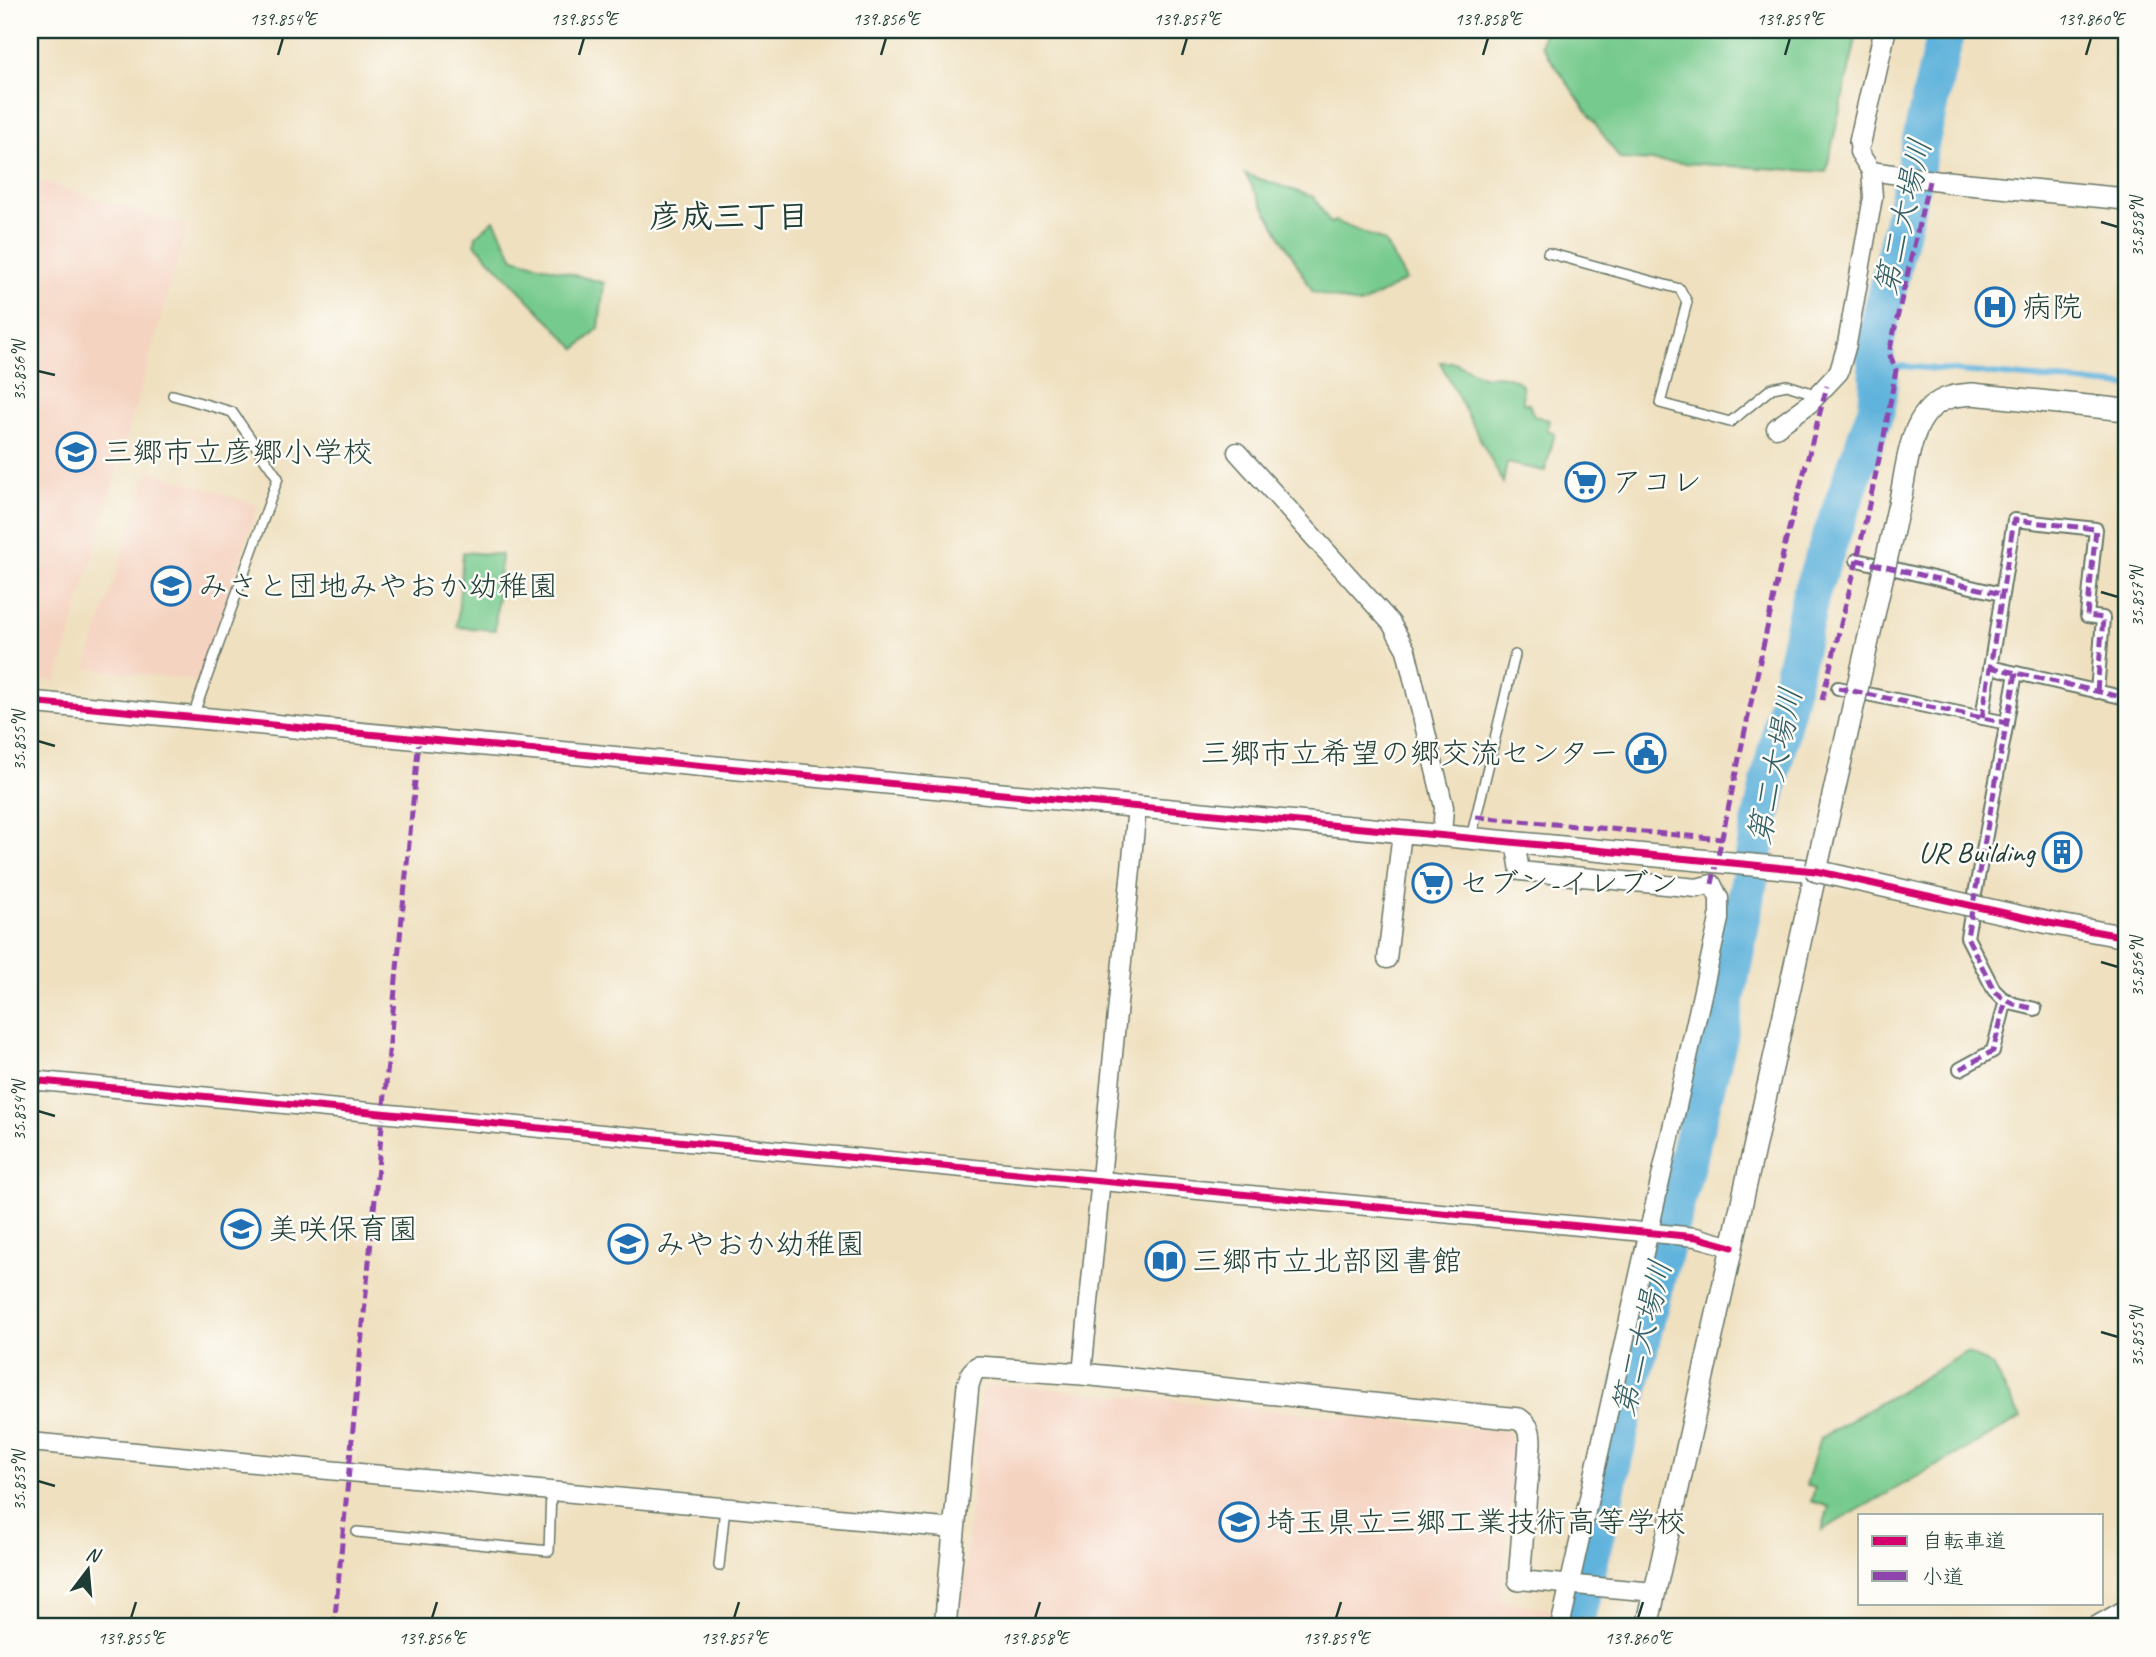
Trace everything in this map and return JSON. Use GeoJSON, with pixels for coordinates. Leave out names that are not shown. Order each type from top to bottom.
{"type":"FeatureCollection","features":[{"type":"Feature","properties":{"kind":"street"},"geometry":{"type":"LineString","coordinates":[[1776,428],[1818,395],[1839,372],[1847,344],[1873,197],[1871,170],[1859,152],[1860,142],[1885,30]]}},
{"type":"Feature","properties":{"kind":"street"},"geometry":{"type":"LineString","coordinates":[[1871,170],[1892,176],[1938,182],[2126,199]]}},
{"type":"Feature","properties":{"kind":"street"},"geometry":{"type":"LineString","coordinates":[[1647,1627],[1913,438],[1919,423],[1929,410],[1948,397],[1972,394],[2126,410]]}},
{"type":"Feature","properties":{"kind":"street"},"geometry":{"type":"LineString","coordinates":[[1237,452],[1391,623],[1401,638],[1410,664],[1444,807],[1442,835]]}},
{"type":"Feature","properties":{"kind":"street"},"geometry":{"type":"LineString","coordinates":[[1982,718],[2014,520],[2096,529],[2087,616],[2103,618],[2097,692]]}},
{"type":"Feature","properties":{"kind":"street"},"geometry":{"type":"LineString","coordinates":[[1857,560],[2001,594]]}},
{"type":"Feature","properties":{"kind":"street"},"geometry":{"type":"LineString","coordinates":[[1990,667],[2126,698]]}},
{"type":"Feature","properties":{"kind":"street"},"geometry":{"type":"LineString","coordinates":[[2016,673],[1967,937],[1994,990],[2006,1000],[2035,1009]]}},
{"type":"Feature","properties":{"kind":"street"},"geometry":{"type":"LineString","coordinates":[[1838,688],[2007,723]]}},
{"type":"Feature","properties":{"kind":"street"},"geometry":{"type":"LineString","coordinates":[[30,702],[1816,871],[2049,923],[2126,937]]}},
{"type":"Feature","properties":{"kind":"street"},"geometry":{"type":"LineString","coordinates":[[1082,1374],[1137,807]]}},
{"type":"Feature","properties":{"kind":"street"},"geometry":{"type":"LineString","coordinates":[[1387,959],[1402,831]]}},
{"type":"Feature","properties":{"kind":"street"},"geometry":{"type":"LineString","coordinates":[[1515,842],[1520,871],[1697,888],[1712,884],[1719,898],[1720,919],[1648,1233],[1573,1584],[1560,1627]]}},
{"type":"Feature","properties":{"kind":"street"},"geometry":{"type":"LineString","coordinates":[[1960,1069],[1993,1051],[2006,1000]]}},
{"type":"Feature","properties":{"kind":"street"},"geometry":{"type":"LineString","coordinates":[[30,1080],[1696,1237],[1732,1247]]}},
{"type":"Feature","properties":{"kind":"street"},"geometry":{"type":"LineString","coordinates":[[945,1627],[968,1384],[972,1373],[978,1367],[989,1366],[1519,1419],[1526,1423],[1530,1432],[1520,1580],[1655,1592]]}},
{"type":"Feature","properties":{"kind":"street"},"geometry":{"type":"LineString","coordinates":[[30,1442],[955,1529]]}},
{"type":"Feature","properties":{"kind":"street"},"geometry":{"type":"LineString","coordinates":[[2094,1627],[2126,1609]]}},
{"type":"Feature","properties":{"kind":"lane"},"geometry":{"type":"LineString","coordinates":[[1548,253],[1680,289],[1686,302],[1660,403],[1730,422],[1772,388],[1787,385],[1818,395]]}},
{"type":"Feature","properties":{"kind":"lane"},"geometry":{"type":"LineString","coordinates":[[173,395],[232,412],[278,478],[192,717]]}},
{"type":"Feature","properties":{"kind":"lane"},"geometry":{"type":"LineString","coordinates":[[1471,838],[1515,655]]}},
{"type":"Feature","properties":{"kind":"lane"},"geometry":{"type":"LineString","coordinates":[[357,1532],[549,1551],[551,1490]]}},
{"type":"Feature","properties":{"kind":"lane"},"geometry":{"type":"LineString","coordinates":[[719,1566],[725,1507]]}},
{"type":"Feature","properties":{"kind":"shaded area","name":"三郷市立彦郷小学校"},"geometry":{"type":"Polygon","coordinates":[[[30,178],[187,226],[57,681],[30,678],[30,178]]]}},
{"type":"Feature","properties":{"kind":"shaded area","name":"みさと団地みやおか幼稚園"},"geometry":{"type":"Polygon","coordinates":[[[149,470],[258,505],[199,681],[86,668],[149,470]]]}},
{"type":"Feature","properties":{"kind":"shaded area","name":"埼玉県立三郷工業技術高等学校"},"geometry":{"type":"Polygon","coordinates":[[[994,1384],[1508,1432],[1517,1442],[1500,1601],[1548,1608],[1553,1615],[1550,1627],[960,1627],[981,1393],[994,1384]]]}},
{"type":"Feature","properties":{"kind":"green space"},"geometry":{"type":"Polygon","coordinates":[[[1544,30],[1858,30],[1826,172],[1620,159],[1541,45],[1544,30]]]}},
{"type":"Feature","properties":{"kind":"green space"},"geometry":{"type":"Polygon","coordinates":[[[1245,174],[1314,197],[1330,223],[1335,221],[1384,241],[1406,280],[1360,305],[1313,292],[1245,174]]]}},
{"type":"Feature","properties":{"kind":"green space"},"geometry":{"type":"Polygon","coordinates":[[[494,220],[514,258],[604,283],[599,328],[576,349],[475,244],[476,236],[494,220]]]}},
{"type":"Feature","properties":{"kind":"green space"},"geometry":{"type":"Polygon","coordinates":[[[1440,362],[1454,362],[1484,377],[1504,376],[1522,384],[1523,403],[1529,404],[1534,416],[1549,420],[1547,430],[1555,433],[1545,471],[1507,463],[1503,483],[1440,362]]]}},
{"type":"Feature","properties":{"kind":"green space"},"geometry":{"type":"Polygon","coordinates":[[[463,552],[501,555],[495,630],[457,627],[463,552]]]}},
{"type":"Feature","properties":{"kind":"green space"},"geometry":{"type":"Polygon","coordinates":[[[1967,1352],[1992,1366],[2021,1418],[1822,1530],[1829,1507],[1811,1501],[1815,1488],[1806,1485],[1820,1438],[1967,1352]]]}},
{"type":"Feature","properties":{"kind":"waterway","name":"第二大場川"},"geometry":{"type":"LineString","coordinates":[[1574,1627],[1650,1303],[1718,1041],[1761,820],[1811,593],[1877,407],[1879,379],[1874,348],[1946,30]]}},
{"type":"Feature","properties":{"kind":"waterway"},"geometry":{"type":"LineString","coordinates":[[1878,373],[1903,366],[2126,386]]}},
{"type":"Feature","properties":{"kind":"marked path"},"geometry":{"type":"LineString","coordinates":[[1822,700],[1884,436],[1896,370],[1889,353],[1929,181]]}},
{"type":"Feature","properties":{"kind":"marked path"},"geometry":{"type":"LineString","coordinates":[[1712,884],[1786,540],[1827,386]]}},
{"type":"Feature","properties":{"kind":"marked path"},"geometry":{"type":"LineString","coordinates":[[1982,718],[2014,520],[2096,529],[2087,616],[2103,618],[2097,692]]}},
{"type":"Feature","properties":{"kind":"marked path"},"geometry":{"type":"LineString","coordinates":[[1857,560],[2001,594]]}},
{"type":"Feature","properties":{"kind":"marked path"},"geometry":{"type":"LineString","coordinates":[[1990,667],[2126,698]]}},
{"type":"Feature","properties":{"kind":"marked path"},"geometry":{"type":"LineString","coordinates":[[2016,673],[1967,937],[1994,990],[2014,1004],[2035,1009]]}},
{"type":"Feature","properties":{"kind":"marked path"},"geometry":{"type":"LineString","coordinates":[[1838,688],[2007,723]]}},
{"type":"Feature","properties":{"kind":"marked path"},"geometry":{"type":"LineString","coordinates":[[334,1627],[419,739]]}},
{"type":"Feature","properties":{"kind":"marked path"},"geometry":{"type":"LineString","coordinates":[[1476,817],[1722,839]]}},
{"type":"Feature","properties":{"kind":"marked path"},"geometry":{"type":"LineString","coordinates":[[1960,1069],[1993,1051],[2006,1000]]}},
{"type":"Feature","properties":{"kind":"cycle path"},"geometry":{"type":"LineString","coordinates":[[30,702],[1816,871],[2049,923],[2126,937]]}},
{"type":"Feature","properties":{"kind":"cycle path"},"geometry":{"type":"LineString","coordinates":[[30,1080],[1696,1237],[1732,1247]]}},
{"type":"Feature","properties":{"kind":"place","name":"病院"},"geometry":{"type":"Point","coordinates":[1995,307]}},
{"type":"Feature","properties":{"kind":"place","name":"三郷市立彦郷小学校"},"geometry":{"type":"Point","coordinates":[76,452]}},
{"type":"Feature","properties":{"kind":"place","name":"アコレ"},"geometry":{"type":"Point","coordinates":[1585,482]}},
{"type":"Feature","properties":{"kind":"place","name":"みさと団地みやおか幼稚園"},"geometry":{"type":"Point","coordinates":[171,586]}},
{"type":"Feature","properties":{"kind":"place","name":"三郷市立希望の郷交流センター"},"geometry":{"type":"Point","coordinates":[1646,753]}},
{"type":"Feature","properties":{"kind":"place","name":"UR Building"},"geometry":{"type":"Point","coordinates":[2062,852]}},
{"type":"Feature","properties":{"kind":"place","name":"セブン-イレブン"},"geometry":{"type":"Point","coordinates":[1432,883]}},
{"type":"Feature","properties":{"kind":"place","name":"美咲保育園"},"geometry":{"type":"Point","coordinates":[241,1229]}},
{"type":"Feature","properties":{"kind":"place","name":"みやおか幼稚園"},"geometry":{"type":"Point","coordinates":[628,1244]}},
{"type":"Feature","properties":{"kind":"place","name":"三郷市立北部図書館"},"geometry":{"type":"Point","coordinates":[1165,1261]}},
{"type":"Feature","properties":{"kind":"place","name":"埼玉県立三郷工業技術高等学校"},"geometry":{"type":"Point","coordinates":[1239,1522]}},
{"type":"Feature","properties":{"kind":"district","name":"彦成三丁目"},"geometry":{"type":"Point","coordinates":[729,216]}}]}
